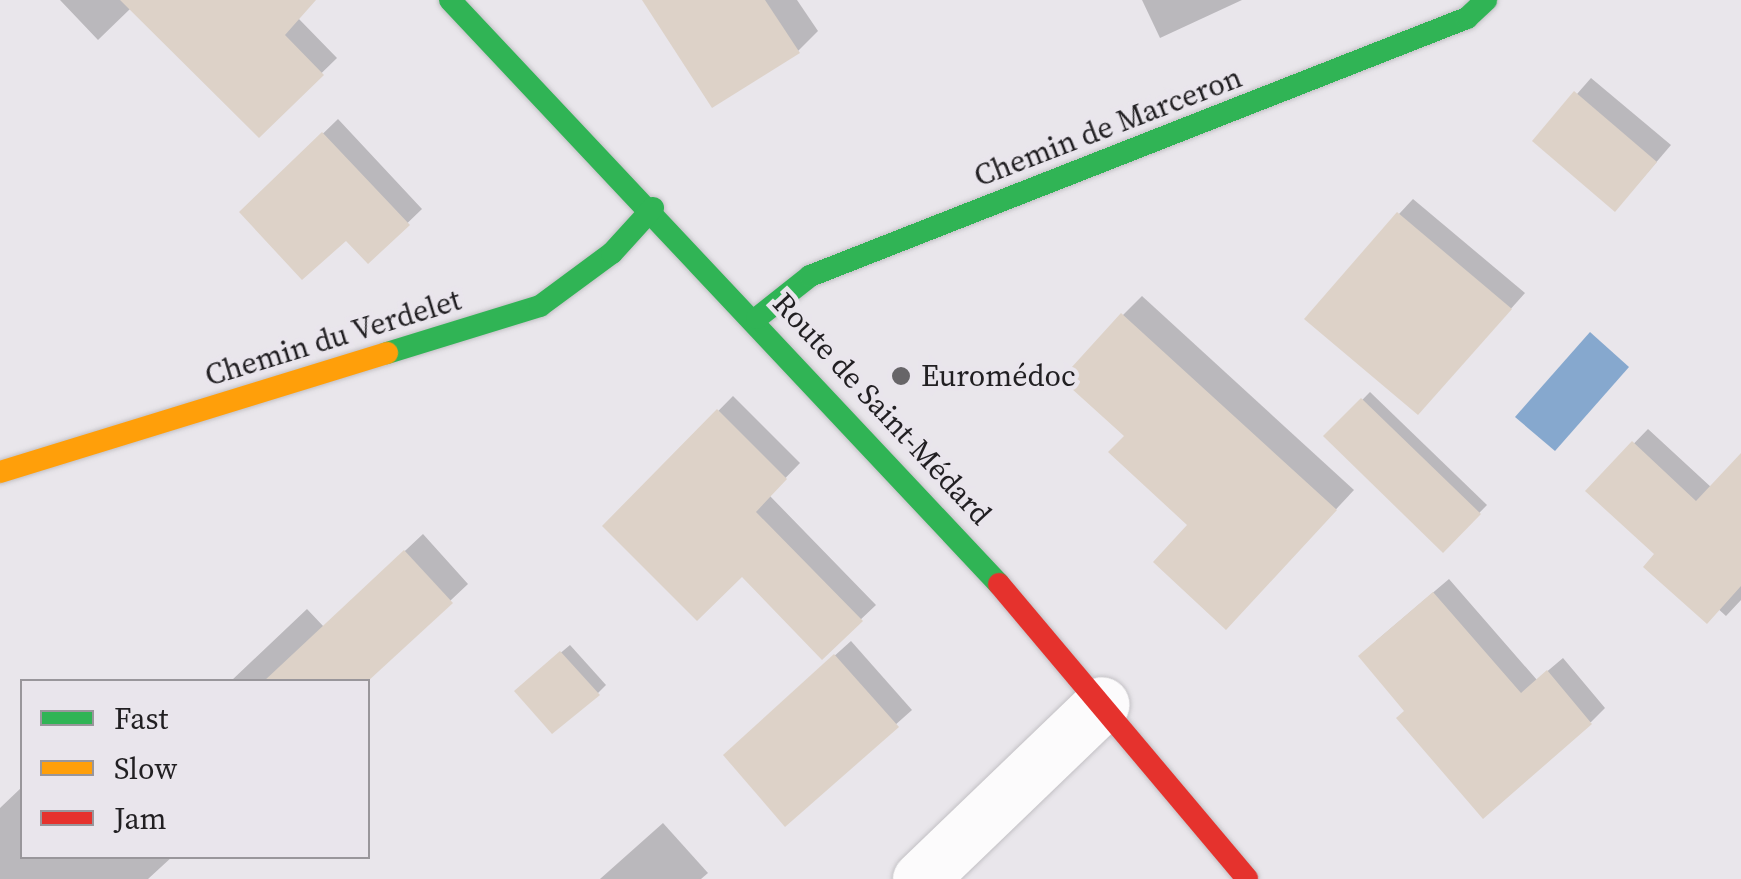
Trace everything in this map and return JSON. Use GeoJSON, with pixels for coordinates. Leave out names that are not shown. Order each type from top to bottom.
{"type":"FeatureCollection","features":[{"type":"Feature","properties":{"kind":"street","name":"Route de Saint-Médard"},"geometry":{"type":"LineString","coordinates":[[450,0],[654,208],[959,536],[1248,879]]}},
{"type":"Feature","properties":{"kind":"street","name":"Chemin de Marceron"},"geometry":{"type":"LineString","coordinates":[[757,318],[810,276],[1468,18],[1486,0]]}},
{"type":"Feature","properties":{"kind":"street","name":"Chemin du Verdelet"},"geometry":{"type":"LineString","coordinates":[[0,472],[540,306],[612,253],[654,208]]}},
{"type":"Feature","properties":{"kind":"street"},"geometry":{"type":"LineString","coordinates":[[920,879],[1102,704]]}},
{"type":"Feature","properties":{"kind":"water"},"geometry":{"type":"Polygon","coordinates":[[[1590,332],[1629,367],[1555,451],[1515,417],[1590,332]]]}},
{"type":"Feature","properties":{"kind":"building"},"geometry":{"type":"Polygon","coordinates":[[[120,0],[316,0],[285,35],[324,75],[259,138],[120,0]]]}},
{"type":"Feature","properties":{"kind":"building"},"geometry":{"type":"Polygon","coordinates":[[[642,0],[765,0],[800,53],[712,108],[642,0]]]}},
{"type":"Feature","properties":{"kind":"building"},"geometry":{"type":"Polygon","coordinates":[[[1574,91],[1657,162],[1615,212],[1532,141],[1574,91]]]}},
{"type":"Feature","properties":{"kind":"building"},"geometry":{"type":"Polygon","coordinates":[[[322,132],[410,225],[368,264],[346,241],[302,280],[239,212],[322,132]]]}},
{"type":"Feature","properties":{"kind":"building"},"geometry":{"type":"Polygon","coordinates":[[[1397,212],[1512,309],[1418,415],[1304,319],[1397,212]]]}},
{"type":"Feature","properties":{"kind":"building"},"geometry":{"type":"Polygon","coordinates":[[[1121,313],[1337,510],[1226,630],[1153,562],[1187,525],[1108,452],[1124,436],[1061,379],[1121,313]]]}},
{"type":"Feature","properties":{"kind":"building"},"geometry":{"type":"Polygon","coordinates":[[[1361,398],[1481,514],[1443,553],[1323,436],[1361,398]]]}},
{"type":"Feature","properties":{"kind":"building"},"geometry":{"type":"Polygon","coordinates":[[[717,409],[787,479],[756,512],[863,621],[822,660],[742,577],[697,621],[602,526],[717,409]]]}},
{"type":"Feature","properties":{"kind":"building"},"geometry":{"type":"Polygon","coordinates":[[[1632,441],[1696,501],[1741,453],[1741,586],[1707,624],[1643,567],[1654,554],[1585,491],[1632,441]]]}},
{"type":"Feature","properties":{"kind":"building"},"geometry":{"type":"Polygon","coordinates":[[[404,550],[453,603],[370,679],[266,679],[404,550]]]}},
{"type":"Feature","properties":{"kind":"building"},"geometry":{"type":"Polygon","coordinates":[[[1433,592],[1521,693],[1547,670],[1592,724],[1483,819],[1396,718],[1404,711],[1358,656],[1433,592]]]}},
{"type":"Feature","properties":{"kind":"building"},"geometry":{"type":"Polygon","coordinates":[[[560,651],[600,695],[552,734],[514,691],[560,651]]]}},
{"type":"Feature","properties":{"kind":"building"},"geometry":{"type":"Polygon","coordinates":[[[834,654],[899,727],[785,827],[723,755],[834,654]]]}},
{"type":"Feature","properties":{"kind":"traffic: fast"},"geometry":{"type":"LineString","coordinates":[[450,0],[999,584]]}},
{"type":"Feature","properties":{"kind":"traffic: fast"},"geometry":{"type":"LineString","coordinates":[[757,318],[810,276],[1467,18],[1486,0]]}},
{"type":"Feature","properties":{"kind":"traffic: fast"},"geometry":{"type":"LineString","coordinates":[[387,353],[540,306],[612,253],[653,208]]}},
{"type":"Feature","properties":{"kind":"traffic: slow"},"geometry":{"type":"LineString","coordinates":[[0,472],[387,353]]}},
{"type":"Feature","properties":{"kind":"traffic: jam"},"geometry":{"type":"LineString","coordinates":[[999,584],[1247,879]]}},
{"type":"Feature","properties":{"kind":"place","name":"Euromédoc"},"geometry":{"type":"Point","coordinates":[901,376]}}]}
